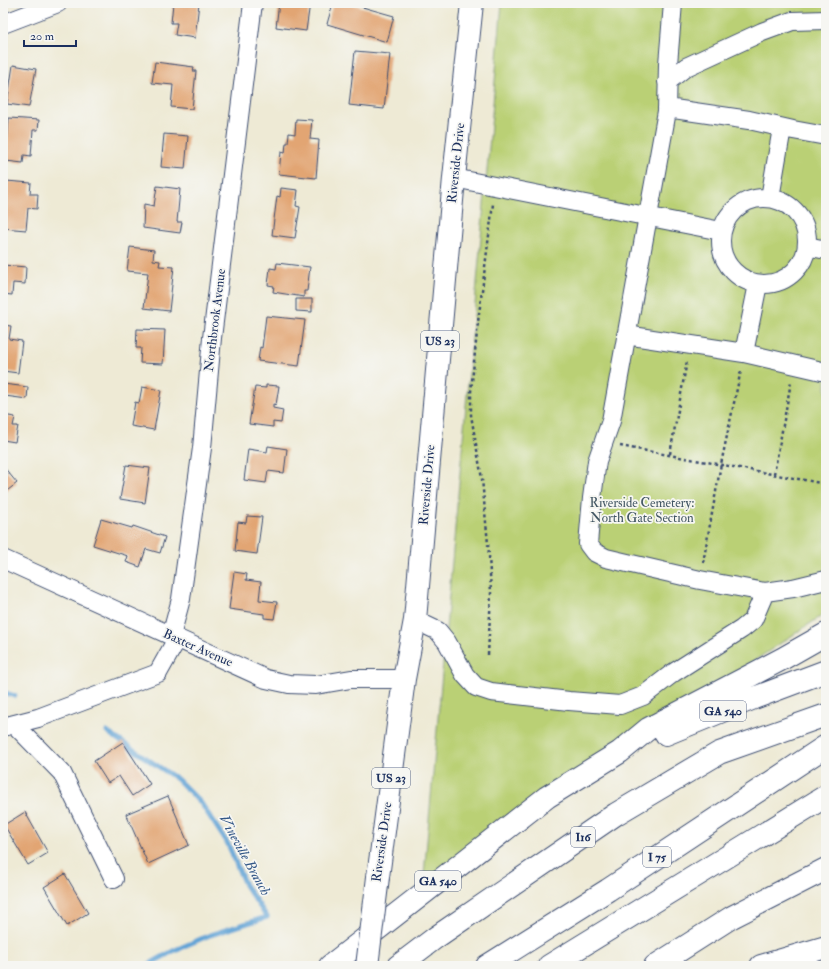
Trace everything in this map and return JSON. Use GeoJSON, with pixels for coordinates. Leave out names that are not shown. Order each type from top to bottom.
{"type":"FeatureCollection","features":[{"type":"Feature","properties":{"kind":"main road","name":"Riverside Drive"},"geometry":{"type":"LineString","coordinates":[[367,966],[404,679],[415,620],[454,178],[472,3]]}},
{"type":"Feature","properties":{"kind":"main road"},"geometry":{"type":"LineString","coordinates":[[620,752],[648,728],[782,659],[826,634]]}},
{"type":"Feature","properties":{"kind":"main road","name":"GA 540"},"geometry":{"type":"LineString","coordinates":[[330,966],[547,797],[620,752],[754,698],[826,671]]}},
{"type":"Feature","properties":{"kind":"main road","name":"I16"},"geometry":{"type":"LineString","coordinates":[[398,966],[435,938],[616,814],[719,753],[826,715]]}},
{"type":"Feature","properties":{"kind":"main road","name":"I 75"},"geometry":{"type":"LineString","coordinates":[[487,966],[608,890],[826,746]]}},
{"type":"Feature","properties":{"kind":"main road"},"geometry":{"type":"LineString","coordinates":[[548,966],[772,831],[826,796]]}},
{"type":"Feature","properties":{"kind":"main road"},"geometry":{"type":"LineString","coordinates":[[655,966],[732,917],[826,869]]}},
{"type":"Feature","properties":{"kind":"main road"},"geometry":{"type":"LineString","coordinates":[[761,966],[826,947]]}},
{"type":"Feature","properties":{"kind":"street"},"geometry":{"type":"LineString","coordinates":[[3,24],[58,3]]}},
{"type":"Feature","properties":{"kind":"street","name":"Northbrook Avenue"},"geometry":{"type":"LineString","coordinates":[[8,726],[38,718],[158,673],[174,638],[181,599],[201,456],[212,338],[253,3]]}},
{"type":"Feature","properties":{"kind":"street"},"geometry":{"type":"LineString","coordinates":[[673,3],[667,82],[667,108],[611,421],[596,469],[588,544],[594,552],[606,558],[700,580],[764,592],[826,580]]}},
{"type":"Feature","properties":{"kind":"street"},"geometry":{"type":"LineString","coordinates":[[667,82],[686,68],[762,32],[792,21],[826,20]]}},
{"type":"Feature","properties":{"kind":"street"},"geometry":{"type":"LineString","coordinates":[[667,108],[749,120],[826,136]]}},
{"type":"Feature","properties":{"kind":"street"},"geometry":{"type":"LineString","coordinates":[[770,198],[782,128]]}},
{"type":"Feature","properties":{"kind":"street"},"geometry":{"type":"LineString","coordinates":[[454,178],[721,231]]}},
{"type":"Feature","properties":{"kind":"street"},"geometry":{"type":"LineString","coordinates":[[758,198],[770,198],[783,202],[794,210],[802,221],[806,233],[807,246],[803,260],[796,271],[785,280],[772,284],[758,284],[744,280],[732,272],[724,259],[720,245],[721,231],[726,219],[734,209],[745,202],[758,198]]}},
{"type":"Feature","properties":{"kind":"street"},"geometry":{"type":"LineString","coordinates":[[807,246],[826,250]]}},
{"type":"Feature","properties":{"kind":"street"},"geometry":{"type":"LineString","coordinates":[[744,354],[758,284]]}},
{"type":"Feature","properties":{"kind":"street"},"geometry":{"type":"LineString","coordinates":[[626,335],[744,354],[826,372]]}},
{"type":"Feature","properties":{"kind":"street","name":"Baxter Avenue"},"geometry":{"type":"LineString","coordinates":[[3,559],[266,679],[289,684],[316,685],[351,679],[404,679]]}},
{"type":"Feature","properties":{"kind":"street"},"geometry":{"type":"LineString","coordinates":[[415,620],[438,631],[447,642],[465,675],[476,687],[491,692],[620,705],[643,696],[673,673],[742,629],[753,620],[764,592]]}},
{"type":"Feature","properties":{"kind":"street"},"geometry":{"type":"LineString","coordinates":[[8,726],[62,773],[114,879]]}},
{"type":"Feature","properties":{"kind":"path"},"geometry":{"type":"LineString","coordinates":[[488,655],[491,594],[489,555],[482,479],[471,415],[471,392],[477,330],[495,186]]}},
{"type":"Feature","properties":{"kind":"path"},"geometry":{"type":"LineString","coordinates":[[670,455],[690,345]]}},
{"type":"Feature","properties":{"kind":"path"},"geometry":{"type":"LineString","coordinates":[[700,580],[721,464],[744,354]]}},
{"type":"Feature","properties":{"kind":"path"},"geometry":{"type":"LineString","coordinates":[[774,474],[794,364]]}},
{"type":"Feature","properties":{"kind":"path"},"geometry":{"type":"LineString","coordinates":[[603,443],[826,484]]}},
{"type":"Feature","properties":{"kind":"green space","name":"Riverside Cemetery: North Gate Section"},"geometry":{"type":"Polygon","coordinates":[[[502,3],[826,3],[826,613],[577,779],[423,886],[502,3]]]}},
{"type":"Feature","properties":{"kind":"building"},"geometry":{"type":"Polygon","coordinates":[[[173,3],[199,3],[195,38],[175,35],[177,23],[171,23],[173,3]]]}},
{"type":"Feature","properties":{"kind":"building"},"geometry":{"type":"Polygon","coordinates":[[[279,3],[310,3],[306,31],[276,27],[279,3]]]}},
{"type":"Feature","properties":{"kind":"building"},"geometry":{"type":"Polygon","coordinates":[[[333,3],[348,3],[394,16],[387,42],[327,24],[333,3]]]}},
{"type":"Feature","properties":{"kind":"building"},"geometry":{"type":"Polygon","coordinates":[[[355,51],[390,54],[384,109],[349,105],[355,51]]]}},
{"type":"Feature","properties":{"kind":"building"},"geometry":{"type":"Polygon","coordinates":[[[155,62],[194,67],[193,71],[196,71],[192,109],[171,107],[173,85],[152,83],[155,62]]]}},
{"type":"Feature","properties":{"kind":"building"},"geometry":{"type":"Polygon","coordinates":[[[13,65],[36,69],[29,107],[7,104],[13,65]]]}},
{"type":"Feature","properties":{"kind":"building"},"geometry":{"type":"Polygon","coordinates":[[[9,118],[39,120],[38,130],[33,130],[31,156],[24,155],[23,163],[6,161],[9,118]]]}},
{"type":"Feature","properties":{"kind":"building"},"geometry":{"type":"Polygon","coordinates":[[[296,119],[312,120],[310,139],[319,140],[316,178],[279,174],[281,152],[285,153],[289,133],[295,134],[296,119]]]}},
{"type":"Feature","properties":{"kind":"building"},"geometry":{"type":"Polygon","coordinates":[[[164,134],[188,136],[185,169],[161,167],[164,134]]]}},
{"type":"Feature","properties":{"kind":"building"},"geometry":{"type":"Polygon","coordinates":[[[6,181],[31,183],[30,194],[38,194],[37,209],[28,208],[26,230],[3,228],[6,181]]]}},
{"type":"Feature","properties":{"kind":"building"},"geometry":{"type":"Polygon","coordinates":[[[157,186],[180,189],[177,222],[182,222],[180,233],[143,228],[144,204],[154,206],[157,186]]]}},
{"type":"Feature","properties":{"kind":"building"},"geometry":{"type":"Polygon","coordinates":[[[281,188],[298,190],[296,206],[300,207],[295,238],[272,235],[277,196],[280,197],[281,188]]]}},
{"type":"Feature","properties":{"kind":"building"},"geometry":{"type":"Polygon","coordinates":[[[130,247],[154,250],[153,260],[160,261],[159,266],[174,267],[169,311],[144,308],[148,273],[127,271],[130,247]]]}},
{"type":"Feature","properties":{"kind":"building"},"geometry":{"type":"Polygon","coordinates":[[[277,263],[310,267],[307,291],[304,291],[304,297],[273,292],[274,286],[268,285],[270,268],[276,269],[277,263]]]}},
{"type":"Feature","properties":{"kind":"building"},"geometry":{"type":"Polygon","coordinates":[[[3,265],[26,267],[25,284],[13,283],[12,295],[3,294],[3,265]]]}},
{"type":"Feature","properties":{"kind":"building"},"geometry":{"type":"Polygon","coordinates":[[[296,299],[312,299],[312,312],[296,311],[296,299]]]}},
{"type":"Feature","properties":{"kind":"building"},"geometry":{"type":"Polygon","coordinates":[[[266,316],[305,320],[299,366],[258,361],[260,347],[262,348],[266,316]]]}},
{"type":"Feature","properties":{"kind":"building"},"geometry":{"type":"Polygon","coordinates":[[[3,325],[11,326],[9,339],[22,341],[18,373],[3,371],[3,325]]]}},
{"type":"Feature","properties":{"kind":"building"},"geometry":{"type":"Polygon","coordinates":[[[137,329],[165,330],[163,364],[140,363],[141,348],[136,348],[137,329]]]}},
{"type":"Feature","properties":{"kind":"building"},"geometry":{"type":"Polygon","coordinates":[[[3,384],[28,387],[27,399],[5,396],[3,403],[3,384]]]}},
{"type":"Feature","properties":{"kind":"building"},"geometry":{"type":"Polygon","coordinates":[[[266,385],[279,386],[276,405],[273,404],[273,408],[283,410],[281,423],[273,422],[273,427],[249,424],[255,387],[266,388],[266,385]]]}},
{"type":"Feature","properties":{"kind":"building"},"geometry":{"type":"Polygon","coordinates":[[[142,387],[161,390],[154,430],[131,426],[135,402],[139,403],[142,387]]]}},
{"type":"Feature","properties":{"kind":"building"},"geometry":{"type":"Polygon","coordinates":[[[3,415],[15,417],[13,426],[18,426],[15,442],[3,440],[3,415]]]}},
{"type":"Feature","properties":{"kind":"building"},"geometry":{"type":"Polygon","coordinates":[[[268,446],[287,449],[284,473],[268,471],[266,483],[244,480],[248,449],[267,452],[268,446]]]}},
{"type":"Feature","properties":{"kind":"building"},"geometry":{"type":"Polygon","coordinates":[[[126,465],[150,468],[145,503],[120,499],[126,465]]]}},
{"type":"Feature","properties":{"kind":"building"},"geometry":{"type":"Polygon","coordinates":[[[3,466],[17,483],[3,494],[3,466]]]}},
{"type":"Feature","properties":{"kind":"building"},"geometry":{"type":"Polygon","coordinates":[[[247,516],[262,517],[257,554],[235,551],[238,522],[246,523],[247,516]]]}},
{"type":"Feature","properties":{"kind":"building"},"geometry":{"type":"Polygon","coordinates":[[[101,519],[132,528],[133,526],[165,537],[160,553],[146,549],[140,567],[126,562],[128,556],[93,545],[101,519]]]}},
{"type":"Feature","properties":{"kind":"building"},"geometry":{"type":"Polygon","coordinates":[[[234,572],[247,574],[246,580],[261,582],[259,600],[277,602],[274,619],[264,618],[264,614],[229,609],[234,572]]]}},
{"type":"Feature","properties":{"kind":"building"},"geometry":{"type":"Polygon","coordinates":[[[123,742],[150,784],[132,796],[119,776],[108,783],[94,761],[123,742]]]}},
{"type":"Feature","properties":{"kind":"building"},"geometry":{"type":"Polygon","coordinates":[[[168,796],[189,845],[148,864],[126,814],[168,796]]]}},
{"type":"Feature","properties":{"kind":"building"},"geometry":{"type":"Polygon","coordinates":[[[25,812],[48,853],[28,865],[4,825],[25,812]]]}},
{"type":"Feature","properties":{"kind":"building"},"geometry":{"type":"Polygon","coordinates":[[[65,874],[88,913],[67,926],[44,887],[65,874]]]}},
{"type":"Feature","properties":{"kind":"waterway","name":"Vineville Branch"},"geometry":{"type":"LineString","coordinates":[[3,692],[15,696]]}},
{"type":"Feature","properties":{"kind":"waterway","name":"Vineville Branch"},"geometry":{"type":"LineString","coordinates":[[107,732],[177,779],[201,803],[228,844],[245,885],[267,917],[210,935],[175,950],[146,966]]}}]}
